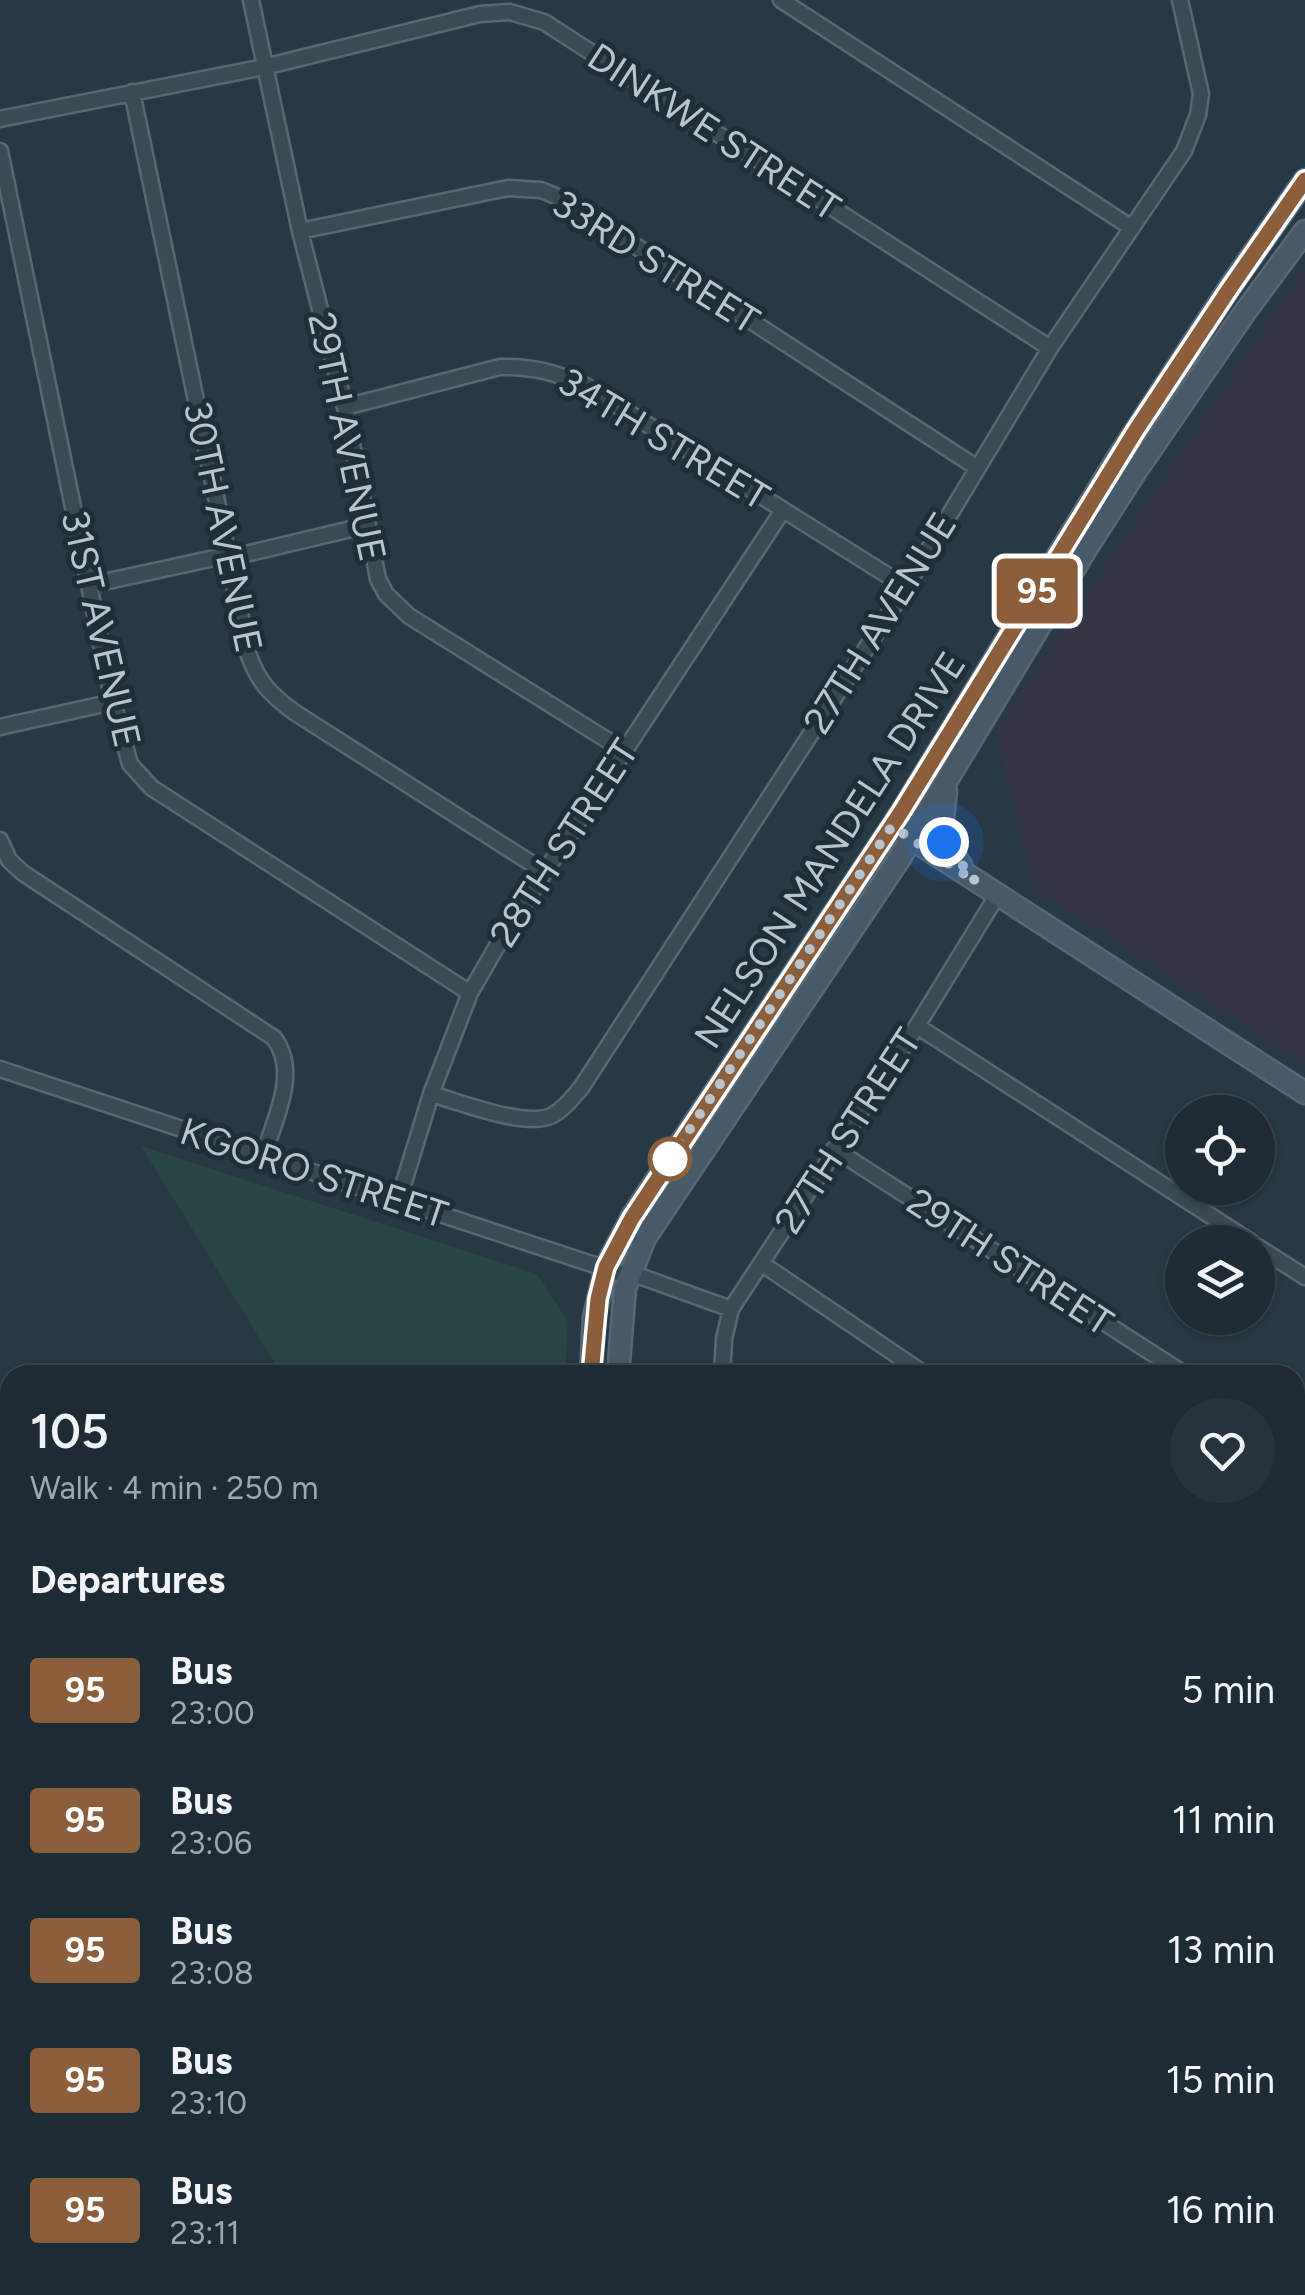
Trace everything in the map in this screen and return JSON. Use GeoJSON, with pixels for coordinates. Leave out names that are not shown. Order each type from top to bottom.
{"type":"FeatureCollection","features":[{"type":"Feature","properties":{"kind":"main road","name":"NELSON MANDELA DRIVE"},"geometry":{"type":"LineString","coordinates":[[592,1365],[594,1317],[606,1267],[646,1196],[892,826],[1118,459],[1305,180]]}},
{"type":"Feature","properties":{"kind":"main road","name":"NELSON MANDELA DRIVE"},"geometry":{"type":"LineString","coordinates":[[618,1365],[628,1276],[645,1238],[912,839],[1126,488],[1305,231]]}},
{"type":"Feature","properties":{"kind":"main road"},"geometry":{"type":"LineString","coordinates":[[948,779],[941,836],[976,882]]}},
{"type":"Feature","properties":{"kind":"main road"},"geometry":{"type":"LineString","coordinates":[[892,826],[1305,1093]]}},
{"type":"Feature","properties":{"kind":"street","name":"29TH AVENUE"},"geometry":{"type":"LineString","coordinates":[[250,0],[300,230],[345,407],[378,579],[396,605],[624,750]]}},
{"type":"Feature","properties":{"kind":"street"},"geometry":{"type":"LineString","coordinates":[[780,0],[1132,228]]}},
{"type":"Feature","properties":{"kind":"street","name":"27TH AVENUE"},"geometry":{"type":"LineString","coordinates":[[431,1094],[522,1119],[540,1120],[569,1102],[906,588],[1050,348],[1184,150],[1202,94],[1180,0]]}},
{"type":"Feature","properties":{"kind":"street","name":"DINKWE STREET"},"geometry":{"type":"LineString","coordinates":[[0,119],[264,67],[480,14],[510,12],[544,22],[1050,348]]}},
{"type":"Feature","properties":{"kind":"street","name":"30TH AVENUE"},"geometry":{"type":"LineString","coordinates":[[132,92],[256,676],[269,694],[546,872]]}},
{"type":"Feature","properties":{"kind":"street","name":"31ST AVENUE"},"geometry":{"type":"LineString","coordinates":[[0,150],[123,748],[141,779],[470,993]]}},
{"type":"Feature","properties":{"kind":"street","name":"33RD STREET"},"geometry":{"type":"LineString","coordinates":[[300,230],[508,188],[541,190],[563,199],[976,468]]}},
{"type":"Feature","properties":{"kind":"street","name":"34TH STREET"},"geometry":{"type":"LineString","coordinates":[[345,407],[500,367],[554,371],[586,386],[906,588]]}},
{"type":"Feature","properties":{"kind":"street","name":"28TH STREET"},"geometry":{"type":"LineString","coordinates":[[398,1202],[431,1094],[470,993],[783,510]]}},
{"type":"Feature","properties":{"kind":"street"},"geometry":{"type":"LineString","coordinates":[[90,584],[368,525]]}},
{"type":"Feature","properties":{"kind":"street"},"geometry":{"type":"LineString","coordinates":[[0,727],[113,702]]}},
{"type":"Feature","properties":{"kind":"street"},"geometry":{"type":"LineString","coordinates":[[0,840],[9,860],[23,873],[274,1038],[285,1060],[286,1080],[263,1157]]}},
{"type":"Feature","properties":{"kind":"street","name":"27TH STREET"},"geometry":{"type":"LineString","coordinates":[[723,1365],[730,1309],[917,1026],[998,894]]}},
{"type":"Feature","properties":{"kind":"street"},"geometry":{"type":"LineString","coordinates":[[917,1026],[1225,1225]]}},
{"type":"Feature","properties":{"kind":"street","name":"KGORO STREET"},"geometry":{"type":"LineString","coordinates":[[0,1068],[730,1309]]}},
{"type":"Feature","properties":{"kind":"street","name":"29TH STREET"},"geometry":{"type":"LineString","coordinates":[[834,1148],[1170,1365]]}},
{"type":"Feature","properties":{"kind":"street"},"geometry":{"type":"LineString","coordinates":[[1275,1258],[1305,1277]]}},
{"type":"Feature","properties":{"kind":"street"},"geometry":{"type":"LineString","coordinates":[[761,1263],[911,1365]]}},
{"type":"Feature","properties":{"kind":"shaded area"},"geometry":{"type":"Polygon","coordinates":[[[1305,267],[1305,1065],[1033,888],[995,730],[1305,267]]]}},
{"type":"Feature","properties":{"kind":"green space"},"geometry":{"type":"Polygon","coordinates":[[[141,1146],[537,1274],[568,1321],[566,1365],[276,1365],[141,1146]]]}},
{"type":"Feature","properties":{"kind":"bus line","name":"95"},"geometry":{"type":"LineString","coordinates":[[591,1365],[593,1332],[606,1267],[632,1218],[880,846],[1136,430],[1305,180]]}},
{"type":"Feature","properties":{"kind":"route"},"geometry":{"type":"LineString","coordinates":[[670,1159],[892,826],[976,882],[944,842]]}}]}
